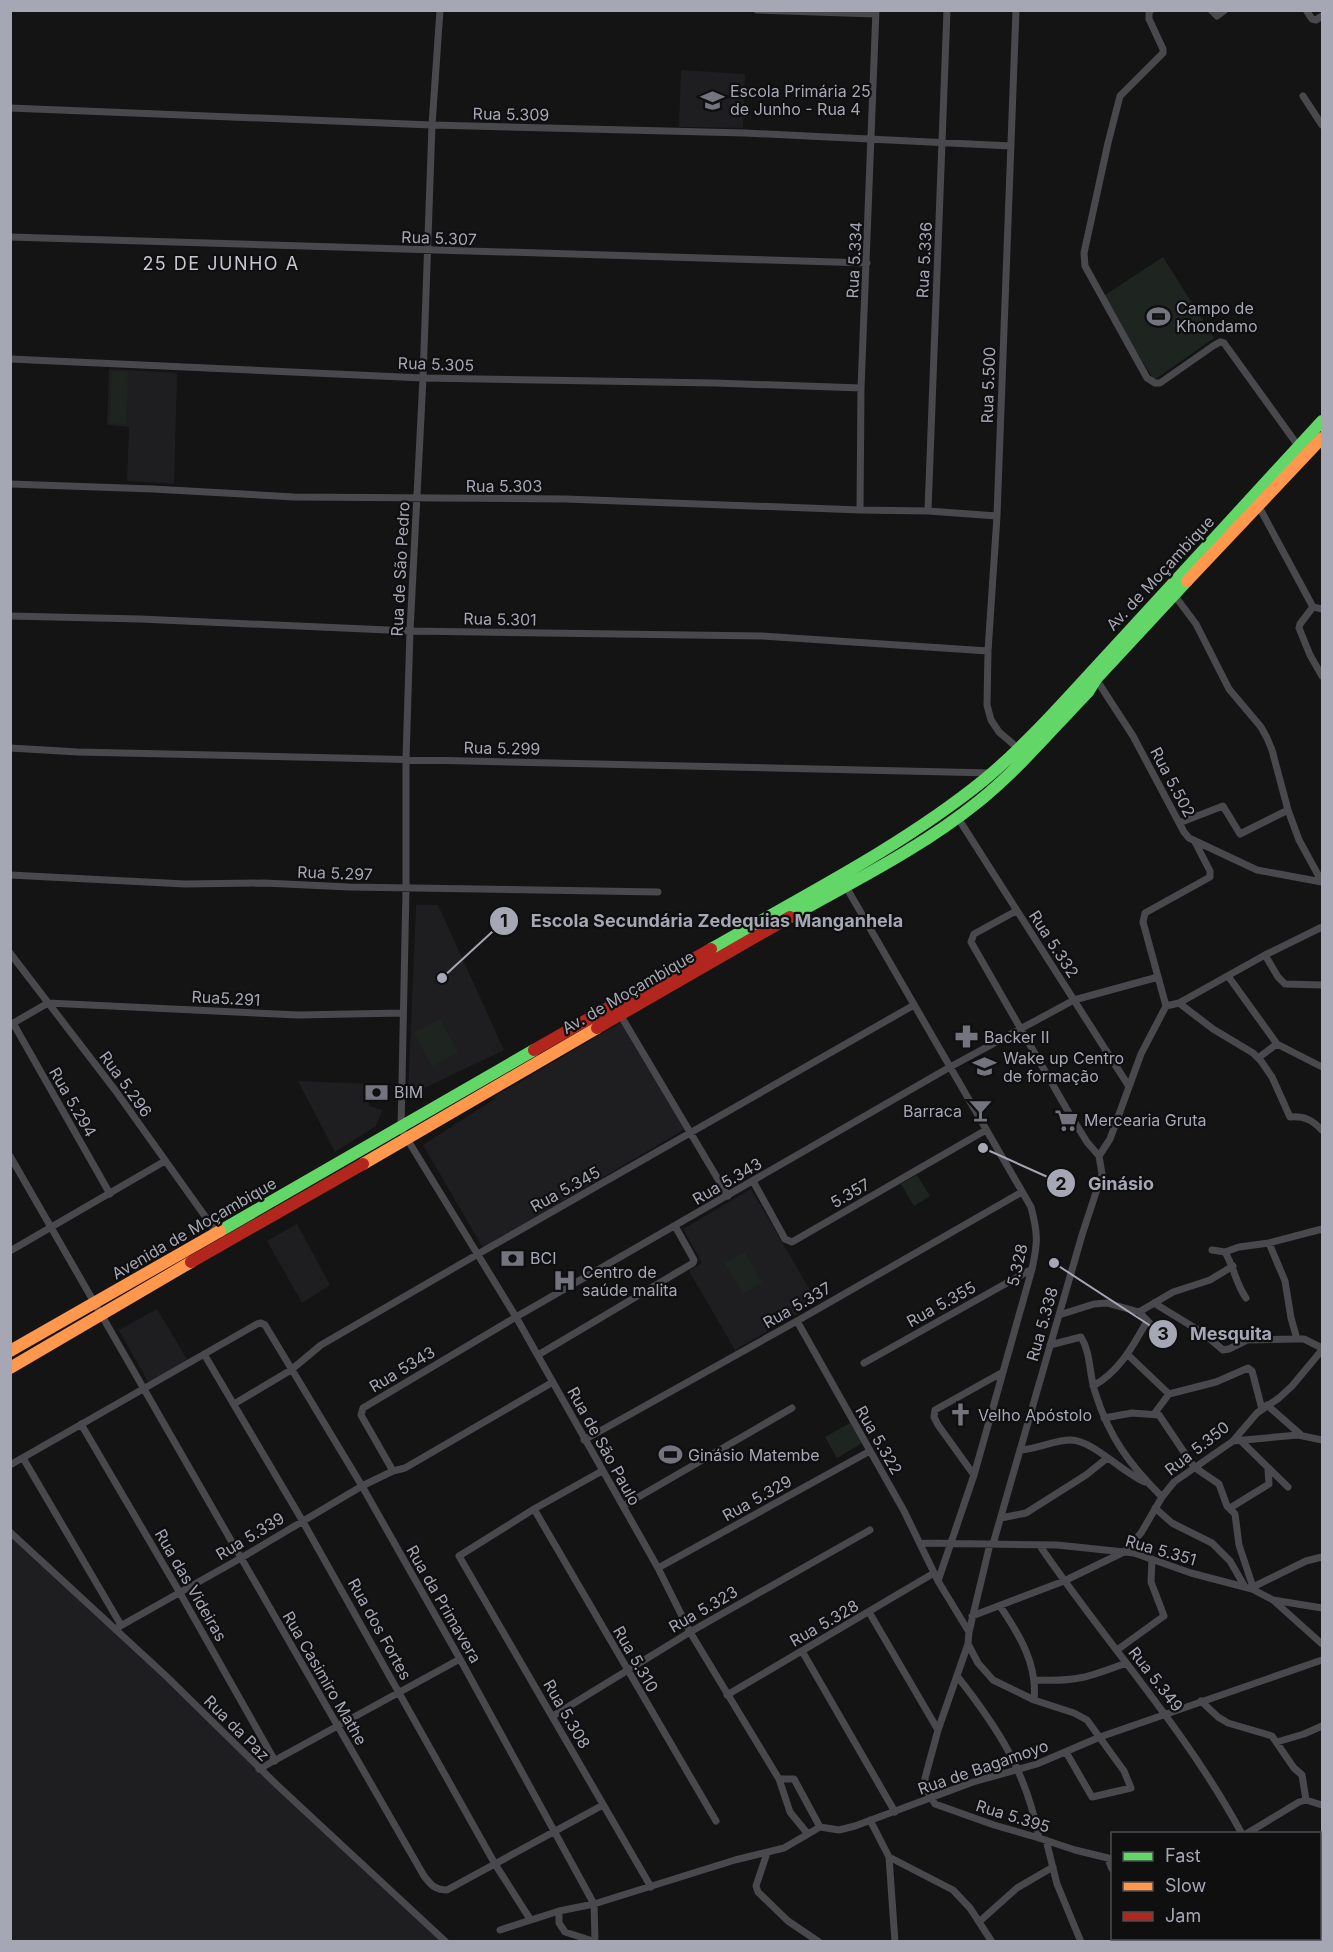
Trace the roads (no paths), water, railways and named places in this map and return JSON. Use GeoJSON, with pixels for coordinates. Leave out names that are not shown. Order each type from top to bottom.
{"type":"FeatureCollection","features":[{"type":"Feature","properties":{"kind":"highway","name":"Av. de Moçambique"},"geometry":{"type":"LineString","coordinates":[[1019,748],[1323,421]]}},
{"type":"Feature","properties":{"kind":"highway","name":"Av. de Moçambique"},"geometry":{"type":"LineString","coordinates":[[400,1133],[621,1016],[914,846],[957,818],[997,786],[1088,692],[1096,679],[1323,438]]}},
{"type":"Feature","properties":{"kind":"highway"},"geometry":{"type":"LineString","coordinates":[[993,773],[1019,748]]}},
{"type":"Feature","properties":{"kind":"highway","name":"Av. de Moçambique"},"geometry":{"type":"LineString","coordinates":[[389,1149],[400,1133],[858,865],[958,801],[993,773]]}},
{"type":"Feature","properties":{"kind":"highway","name":"Avenida de Moçambique"},"geometry":{"type":"LineString","coordinates":[[10,1368],[217,1233],[400,1133]]}},
{"type":"Feature","properties":{"kind":"highway","name":"Avenida de Moçambique"},"geometry":{"type":"LineString","coordinates":[[10,1351],[98,1309],[389,1149]]}},
{"type":"Feature","properties":{"kind":"street","name":"Rua de São Pedro"},"geometry":{"type":"LineString","coordinates":[[400,1133],[410,631],[423,378],[432,125],[440,10]]}},
{"type":"Feature","properties":{"kind":"street"},"geometry":{"type":"LineString","coordinates":[[757,10],[876,12]]}},
{"type":"Feature","properties":{"kind":"street","name":"Rua 5.336"},"geometry":{"type":"LineString","coordinates":[[928,511],[947,10]]}},
{"type":"Feature","properties":{"kind":"street","name":"Rua 5.500"},"geometry":{"type":"LineString","coordinates":[[1016,10],[997,516],[988,651],[987,705],[991,720],[999,732],[1019,748]]}},
{"type":"Feature","properties":{"kind":"street"},"geometry":{"type":"LineString","coordinates":[[1151,10],[1149,19],[1163,53],[1120,96],[1084,253],[1084,266],[1147,378],[1160,383],[1213,346],[1220,342],[1224,343],[1299,447]]}},
{"type":"Feature","properties":{"kind":"street"},"geometry":{"type":"LineString","coordinates":[[1211,10],[1217,16],[1225,10]]}},
{"type":"Feature","properties":{"kind":"street"},"geometry":{"type":"LineString","coordinates":[[1306,10],[1312,19],[1316,20],[1323,16]]}},
{"type":"Feature","properties":{"kind":"street","name":"Rua 5.334"},"geometry":{"type":"LineString","coordinates":[[860,510],[861,388],[876,12]]}},
{"type":"Feature","properties":{"kind":"street"},"geometry":{"type":"LineString","coordinates":[[1303,96],[1323,125]]}},
{"type":"Feature","properties":{"kind":"street","name":"Rua 5.309"},"geometry":{"type":"LineString","coordinates":[[10,108],[432,125],[745,133],[1011,146]]}},
{"type":"Feature","properties":{"kind":"street","name":"Rua 5.307"},"geometry":{"type":"LineString","coordinates":[[10,237],[867,263]]}},
{"type":"Feature","properties":{"kind":"street","name":"Rua 5.305"},"geometry":{"type":"LineString","coordinates":[[10,359],[423,378],[861,388]]}},
{"type":"Feature","properties":{"kind":"street","name":"Rua 5.303"},"geometry":{"type":"LineString","coordinates":[[10,484],[294,497],[566,499],[928,511],[997,516]]}},
{"type":"Feature","properties":{"kind":"street"},"geometry":{"type":"LineString","coordinates":[[1258,505],[1312,607]]}},
{"type":"Feature","properties":{"kind":"street"},"geometry":{"type":"LineString","coordinates":[[1175,596],[1196,624],[1229,689],[1261,727],[1272,750],[1288,810],[1299,840],[1322,879]]}},
{"type":"Feature","properties":{"kind":"street"},"geometry":{"type":"LineString","coordinates":[[1312,607],[1323,609]]}},
{"type":"Feature","properties":{"kind":"street"},"geometry":{"type":"LineString","coordinates":[[1312,607],[1299,628],[1310,655],[1323,675]]}},
{"type":"Feature","properties":{"kind":"street","name":"Rua 5.301"},"geometry":{"type":"LineString","coordinates":[[10,616],[140,619],[410,631],[762,636],[988,651]]}},
{"type":"Feature","properties":{"kind":"street","name":"Rua 5.502"},"geometry":{"type":"LineString","coordinates":[[1096,679],[1133,736],[1189,838],[1257,870],[1292,878],[1322,879]]}},
{"type":"Feature","properties":{"kind":"street","name":"Rua 5.299"},"geometry":{"type":"LineString","coordinates":[[10,748],[78,752],[993,773]]}},
{"type":"Feature","properties":{"kind":"street"},"geometry":{"type":"LineString","coordinates":[[1179,823],[1223,806],[1240,834],[1288,810]]}},
{"type":"Feature","properties":{"kind":"street","name":"Rua 5.332"},"geometry":{"type":"LineString","coordinates":[[957,818],[1128,1085]]}},
{"type":"Feature","properties":{"kind":"street"},"geometry":{"type":"LineString","coordinates":[[1195,842],[1210,871],[1210,877],[1145,913],[1143,922],[1166,1006],[1179,1004],[1265,955],[1323,927]]}},
{"type":"Feature","properties":{"kind":"street","name":"Rua 5.297"},"geometry":{"type":"LineString","coordinates":[[10,875],[185,884],[264,883],[406,889],[658,892]]}},
{"type":"Feature","properties":{"kind":"street","name":"5.328"},"geometry":{"type":"LineString","coordinates":[[846,885],[1031,1207],[1037,1230],[1037,1245],[1032,1269],[974,1475],[938,1581]]}},
{"type":"Feature","properties":{"kind":"street"},"geometry":{"type":"LineString","coordinates":[[1016,911],[974,934],[971,942],[1069,1113],[1099,1156]]}},
{"type":"Feature","properties":{"kind":"street"},"geometry":{"type":"LineString","coordinates":[[1265,955],[1285,984],[1323,985]]}},
{"type":"Feature","properties":{"kind":"street","name":"Rua 5.296"},"geometry":{"type":"LineString","coordinates":[[12,957],[115,1090],[217,1233]]}},
{"type":"Feature","properties":{"kind":"street"},"geometry":{"type":"LineString","coordinates":[[1228,976],[1277,1044],[1323,1067]]}},
{"type":"Feature","properties":{"kind":"street"},"geometry":{"type":"LineString","coordinates":[[1074,1000],[1158,977]]}},
{"type":"Feature","properties":{"kind":"street","name":"Rua 5.343"},"geometry":{"type":"LineString","coordinates":[[516,1317],[950,1066],[1074,1000]]}},
{"type":"Feature","properties":{"kind":"street"},"geometry":{"type":"LineString","coordinates":[[12,1024],[48,1003]]}},
{"type":"Feature","properties":{"kind":"street","name":"Rua5.291"},"geometry":{"type":"LineString","coordinates":[[48,1003],[297,1015],[403,1013]]}},
{"type":"Feature","properties":{"kind":"street"},"geometry":{"type":"LineString","coordinates":[[1179,1004],[1258,1058],[1272,1077],[1290,1117],[1303,1116],[1311,1119],[1323,1130]]}},
{"type":"Feature","properties":{"kind":"street","name":"Rua 5.345"},"geometry":{"type":"LineString","coordinates":[[234,1404],[291,1370],[321,1345],[914,1005]]}},
{"type":"Feature","properties":{"kind":"street","name":"Rua 5.338"},"geometry":{"type":"LineString","coordinates":[[931,1799],[926,1790],[925,1778],[938,1730],[968,1644],[972,1616],[991,1544],[1102,1174],[1099,1156],[1110,1139],[1128,1085],[1146,1043],[1166,1006]]}},
{"type":"Feature","properties":{"kind":"street"},"geometry":{"type":"LineString","coordinates":[[621,1016],[728,1196]]}},
{"type":"Feature","properties":{"kind":"street","name":"Rua 5.294"},"geometry":{"type":"LineString","coordinates":[[12,1024],[110,1194]]}},
{"type":"Feature","properties":{"kind":"street"},"geometry":{"type":"LineString","coordinates":[[1258,1058],[1277,1044]]}},
{"type":"Feature","properties":{"kind":"street","name":"5.357"},"geometry":{"type":"LineString","coordinates":[[753,1181],[785,1239],[792,1242],[986,1130]]}},
{"type":"Feature","properties":{"kind":"street","name":"Rua de São Paulo"},"geometry":{"type":"LineString","coordinates":[[400,1133],[516,1317],[658,1568],[690,1632],[779,1779],[790,1812],[807,1833]]}},
{"type":"Feature","properties":{"kind":"street","name":"Rua Casimiro Mathe"},"geometry":{"type":"LineString","coordinates":[[10,1156],[337,1727],[432,1886],[439,1890],[447,1890],[603,1805]]}},
{"type":"Feature","properties":{"kind":"street"},"geometry":{"type":"LineString","coordinates":[[10,1251],[165,1161]]}},
{"type":"Feature","properties":{"kind":"street","name":"Rua 5.337"},"geometry":{"type":"LineString","coordinates":[[584,1440],[797,1322],[1022,1192]]}},
{"type":"Feature","properties":{"kind":"street"},"geometry":{"type":"LineString","coordinates":[[538,1355],[693,1263],[694,1260],[675,1226]]}},
{"type":"Feature","properties":{"kind":"street"},"geometry":{"type":"LineString","coordinates":[[1212,1250],[1225,1252],[1323,1229]]}},
{"type":"Feature","properties":{"kind":"street"},"geometry":{"type":"LineString","coordinates":[[1269,1243],[1285,1281],[1297,1339]]}},
{"type":"Feature","properties":{"kind":"street"},"geometry":{"type":"LineString","coordinates":[[1225,1252],[1233,1266],[1240,1290],[1246,1298]]}},
{"type":"Feature","properties":{"kind":"street"},"geometry":{"type":"LineString","coordinates":[[1139,1312],[1182,1288],[1210,1280],[1233,1266]]}},
{"type":"Feature","properties":{"kind":"street","name":"Rua 5.355"},"geometry":{"type":"LineString","coordinates":[[864,1363],[1032,1269]]}},
{"type":"Feature","properties":{"kind":"street"},"geometry":{"type":"LineString","coordinates":[[1059,1315],[1100,1302],[1139,1312],[1159,1333]]}},
{"type":"Feature","properties":{"kind":"street"},"geometry":{"type":"LineString","coordinates":[[1154,1303],[1203,1333],[1223,1350],[1247,1340],[1297,1339],[1304,1339],[1323,1349]]}},
{"type":"Feature","properties":{"kind":"street","name":"Rua 5343"},"geometry":{"type":"LineString","coordinates":[[393,1471],[361,1415],[363,1408],[516,1317]]}},
{"type":"Feature","properties":{"kind":"street"},"geometry":{"type":"LineString","coordinates":[[1093,1386],[1110,1375],[1128,1355],[1147,1321]]}},
{"type":"Feature","properties":{"kind":"street","name":"Rua 5.322"},"geometry":{"type":"LineString","coordinates":[[797,1322],[904,1511],[938,1581],[969,1632]]}},
{"type":"Feature","properties":{"kind":"street","name":"Rua da Primavera"},"geometry":{"type":"LineString","coordinates":[[204,1354],[261,1323],[265,1325],[362,1486],[594,1904]]}},
{"type":"Feature","properties":{"kind":"street"},"geometry":{"type":"LineString","coordinates":[[1050,1345],[1081,1337],[1089,1362],[1093,1386],[1116,1443],[1162,1497]]}},
{"type":"Feature","properties":{"kind":"street","name":"Rua 5.350"},"geometry":{"type":"LineString","coordinates":[[1124,1552],[1141,1533],[1162,1497],[1174,1482],[1237,1440],[1265,1407],[1292,1386],[1323,1349]]}},
{"type":"Feature","properties":{"kind":"street"},"geometry":{"type":"LineString","coordinates":[[10,1465],[204,1354]]}},
{"type":"Feature","properties":{"kind":"street","name":"Rua dos Fortes"},"geometry":{"type":"LineString","coordinates":[[204,1354],[302,1520],[495,1864],[530,1919]]}},
{"type":"Feature","properties":{"kind":"street"},"geometry":{"type":"LineString","coordinates":[[1128,1355],[1169,1394]]}},
{"type":"Feature","properties":{"kind":"street"},"geometry":{"type":"LineString","coordinates":[[1154,1414],[1169,1394],[1216,1383],[1248,1368],[1265,1407],[1302,1435]]}},
{"type":"Feature","properties":{"kind":"street"},"geometry":{"type":"LineString","coordinates":[[974,1475],[938,1425],[934,1417],[935,1410],[1003,1372]]}},
{"type":"Feature","properties":{"kind":"street","name":"Rua 5.339"},"geometry":{"type":"LineString","coordinates":[[118,1627],[362,1486],[393,1471],[405,1468],[553,1382]]}},
{"type":"Feature","properties":{"kind":"street"},"geometry":{"type":"LineString","coordinates":[[623,1506],[792,1407]]}},
{"type":"Feature","properties":{"kind":"street"},"geometry":{"type":"LineString","coordinates":[[1104,1418],[1119,1414],[1159,1415],[1194,1467],[1219,1484],[1235,1514],[1239,1545],[1250,1588]]}},
{"type":"Feature","properties":{"kind":"street","name":"Rua das Videiras"},"geometry":{"type":"LineString","coordinates":[[81,1424],[275,1761]]}},
{"type":"Feature","properties":{"kind":"street"},"geometry":{"type":"LineString","coordinates":[[1237,1440],[1302,1435],[1323,1440]]}},
{"type":"Feature","properties":{"kind":"street"},"geometry":{"type":"LineString","coordinates":[[1020,1450],[1071,1440],[1092,1447],[1106,1459],[1148,1483]]}},
{"type":"Feature","properties":{"kind":"street"},"geometry":{"type":"LineString","coordinates":[[1237,1440],[1288,1487]]}},
{"type":"Feature","properties":{"kind":"street","name":"Rua 5.329"},"geometry":{"type":"LineString","coordinates":[[658,1568],[870,1451]]}},
{"type":"Feature","properties":{"kind":"street"},"geometry":{"type":"LineString","coordinates":[[23,1458],[118,1627]]}},
{"type":"Feature","properties":{"kind":"street"},"geometry":{"type":"LineString","coordinates":[[1000,1518],[1026,1513],[1086,1475],[1106,1459]]}},
{"type":"Feature","properties":{"kind":"street"},"geometry":{"type":"LineString","coordinates":[[1230,1508],[1269,1484],[1268,1468]]}},
{"type":"Feature","properties":{"kind":"street"},"geometry":{"type":"LineString","coordinates":[[534,1509],[603,1471]]}},
{"type":"Feature","properties":{"kind":"street"},"geometry":{"type":"LineString","coordinates":[[1155,1508],[1172,1522],[1212,1543],[1250,1588]]}},
{"type":"Feature","properties":{"kind":"street","name":"Rua 5.308"},"geometry":{"type":"LineString","coordinates":[[534,1509],[459,1556],[651,1887]]}},
{"type":"Feature","properties":{"kind":"street","name":"Rua 5.310"},"geometry":{"type":"LineString","coordinates":[[534,1509],[716,1821]]}},
{"type":"Feature","properties":{"kind":"street","name":"Rua 5.323"},"geometry":{"type":"LineString","coordinates":[[552,1716],[690,1632],[870,1530]]}},
{"type":"Feature","properties":{"kind":"street","name":"Rua da Paz"},"geometry":{"type":"LineString","coordinates":[[10,1532],[118,1627],[259,1769],[446,1941]]}},
{"type":"Feature","properties":{"kind":"street","name":"Rua 5.351"},"geometry":{"type":"LineString","coordinates":[[920,1543],[1057,1545],[1124,1552],[1250,1588],[1273,1600],[1323,1608]]}},
{"type":"Feature","properties":{"kind":"street","name":"Rua 5.349"},"geometry":{"type":"LineString","coordinates":[[1041,1546],[1064,1581],[1166,1713],[1243,1832]]}},
{"type":"Feature","properties":{"kind":"street"},"geometry":{"type":"LineString","coordinates":[[972,1616],[1064,1581],[1124,1552]]}},
{"type":"Feature","properties":{"kind":"street"},"geometry":{"type":"LineString","coordinates":[[1250,1588],[1306,1561],[1323,1557]]}},
{"type":"Feature","properties":{"kind":"street"},"geometry":{"type":"LineString","coordinates":[[1117,1650],[1164,1616],[1151,1582],[1152,1559]]}},
{"type":"Feature","properties":{"kind":"street","name":"Rua 5.328"},"geometry":{"type":"LineString","coordinates":[[727,1695],[934,1573]]}},
{"type":"Feature","properties":{"kind":"street"},"geometry":{"type":"LineString","coordinates":[[1273,1600],[1323,1644]]}},
{"type":"Feature","properties":{"kind":"street"},"geometry":{"type":"LineString","coordinates":[[1000,1606],[1022,1638],[1035,1680],[1034,1700]]}},
{"type":"Feature","properties":{"kind":"street"},"geometry":{"type":"LineString","coordinates":[[869,1612],[938,1730]]}},
{"type":"Feature","properties":{"kind":"street"},"geometry":{"type":"LineString","coordinates":[[968,1644],[978,1663],[993,1680],[1034,1700],[1083,1717],[1124,1771],[1131,1788],[1092,1797],[1066,1752]]}},
{"type":"Feature","properties":{"kind":"street"},"geometry":{"type":"LineString","coordinates":[[802,1651],[895,1812]]}},
{"type":"Feature","properties":{"kind":"street"},"geometry":{"type":"LineString","coordinates":[[259,1769],[460,1659]]}},
{"type":"Feature","properties":{"kind":"street","name":"Rua de Bagamoyo"},"geometry":{"type":"LineString","coordinates":[[500,1930],[530,1919],[594,1904],[735,1860],[784,1848],[820,1827],[839,1830],[895,1812],[973,1782],[1066,1752],[1166,1713],[1323,1660]]}},
{"type":"Feature","properties":{"kind":"street"},"geometry":{"type":"LineString","coordinates":[[1035,1680],[1054,1682],[1087,1678],[1126,1663]]}},
{"type":"Feature","properties":{"kind":"street"},"geometry":{"type":"LineString","coordinates":[[957,1676],[1009,1749],[1019,1769],[1064,1904],[1082,1941]]}},
{"type":"Feature","properties":{"kind":"street"},"geometry":{"type":"LineString","coordinates":[[1201,1701],[1218,1718],[1238,1728],[1268,1734],[1277,1742],[1302,1775],[1306,1800]]}},
{"type":"Feature","properties":{"kind":"street"},"geometry":{"type":"LineString","coordinates":[[1277,1742],[1323,1726]]}},
{"type":"Feature","properties":{"kind":"street","name":"Rua de São Paulo"},"geometry":{"type":"LineString","coordinates":[[779,1779],[794,1779],[820,1827]]}},
{"type":"Feature","properties":{"kind":"street","name":"Rua 5.395"},"geometry":{"type":"LineString","coordinates":[[931,1799],[941,1807],[994,1826],[1110,1859]]}},
{"type":"Feature","properties":{"kind":"street"},"geometry":{"type":"LineString","coordinates":[[1246,1832],[1306,1800],[1323,1805]]}},
{"type":"Feature","properties":{"kind":"street"},"geometry":{"type":"LineString","coordinates":[[870,1820],[889,1857],[895,1941]]}},
{"type":"Feature","properties":{"kind":"street"},"geometry":{"type":"LineString","coordinates":[[767,1853],[756,1887],[758,1892],[788,1921],[819,1941]]}},
{"type":"Feature","properties":{"kind":"street"},"geometry":{"type":"LineString","coordinates":[[889,1857],[953,1890],[980,1921],[992,1941]]}},
{"type":"Feature","properties":{"kind":"street"},"geometry":{"type":"LineString","coordinates":[[980,1921],[1017,1888],[1053,1867]]}},
{"type":"Feature","properties":{"kind":"street"},"geometry":{"type":"LineString","coordinates":[[559,1911],[559,1923],[565,1932],[596,1941],[594,1904]]}},
{"type":"Feature","properties":{"kind":"place","name":"Escola Primária 25 de Junho - Rua 4"},"geometry":{"type":"Point","coordinates":[712,100]}},
{"type":"Feature","properties":{"kind":"place","name":"Campo de Khondamo"},"geometry":{"type":"Point","coordinates":[1158,317]}},
{"type":"Feature","properties":{"kind":"place","name":"Escola Secundária Zedequias Manganhela"},"geometry":{"type":"Point","coordinates":[442,978]}},
{"type":"Feature","properties":{"kind":"place","name":"Backer II"},"geometry":{"type":"Point","coordinates":[966,1037]}},
{"type":"Feature","properties":{"kind":"place","name":"Wake up Centro de formação"},"geometry":{"type":"Point","coordinates":[985,1067]}},
{"type":"Feature","properties":{"kind":"place","name":"BIM"},"geometry":{"type":"Point","coordinates":[376,1092]}},
{"type":"Feature","properties":{"kind":"place","name":"Barraca"},"geometry":{"type":"Point","coordinates":[980,1111]}},
{"type":"Feature","properties":{"kind":"place","name":"Mercearia Gruta"},"geometry":{"type":"Point","coordinates":[1066,1120]}},
{"type":"Feature","properties":{"kind":"place","name":"Ginásio"},"geometry":{"type":"Point","coordinates":[983,1148]}},
{"type":"Feature","properties":{"kind":"place","name":"BCI"},"geometry":{"type":"Point","coordinates":[512,1258]}},
{"type":"Feature","properties":{"kind":"place","name":"Mesquita"},"geometry":{"type":"Point","coordinates":[1054,1263]}},
{"type":"Feature","properties":{"kind":"place","name":"Centro de saúde malita"},"geometry":{"type":"Point","coordinates":[564,1281]}},
{"type":"Feature","properties":{"kind":"place","name":"Velho Apóstolo"},"geometry":{"type":"Point","coordinates":[960,1415]}},
{"type":"Feature","properties":{"kind":"place","name":"Ginásio Matembe"},"geometry":{"type":"Point","coordinates":[670,1455]}},
{"type":"Feature","properties":{"kind":"district","name":"25 DE JUNHO A"},"geometry":{"type":"Point","coordinates":[221,263]}}]}
